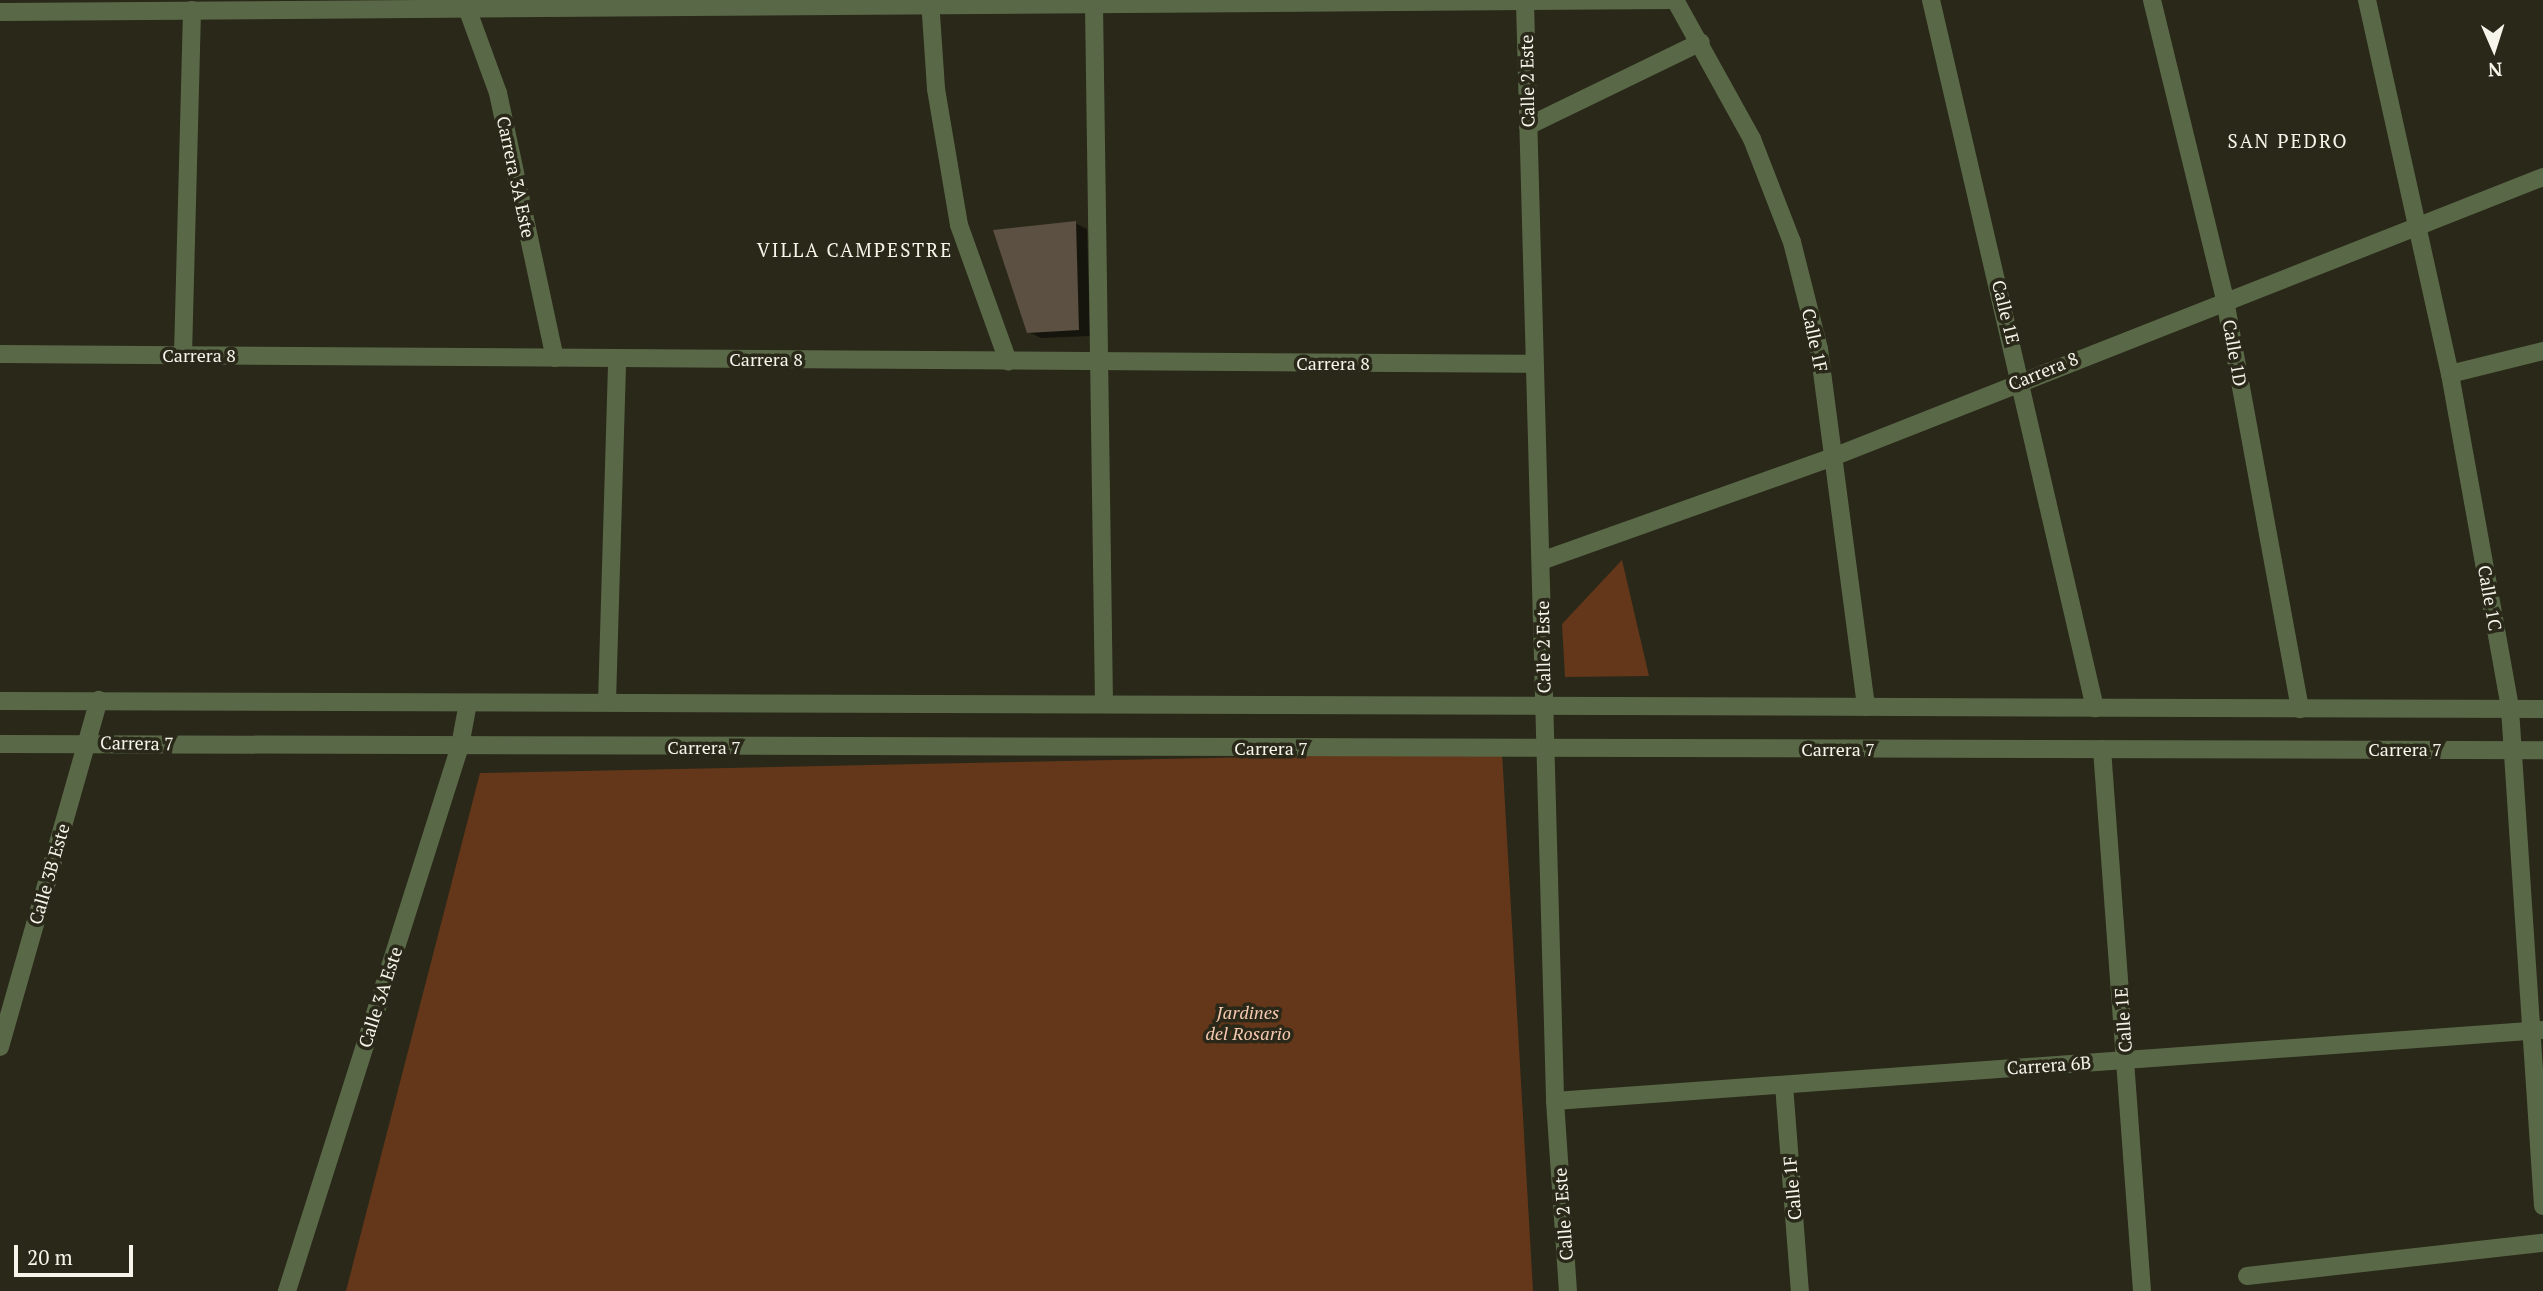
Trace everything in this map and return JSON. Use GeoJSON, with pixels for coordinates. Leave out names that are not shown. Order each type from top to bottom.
{"type":"FeatureCollection","features":[{"type":"Feature","properties":{"kind":"street"},"geometry":{"type":"LineString","coordinates":[[0,12],[464,5],[1094,5],[1675,0]]}},
{"type":"Feature","properties":{"kind":"street","name":"Calle 1F"},"geometry":{"type":"LineString","coordinates":[[1675,0],[1701,41],[1752,139],[1791,242],[1819,349],[1866,707]]}},
{"type":"Feature","properties":{"kind":"street","name":"Calle 1E"},"geometry":{"type":"LineString","coordinates":[[1931,0],[2023,379],[2095,708]]}},
{"type":"Feature","properties":{"kind":"street","name":"Calle 1D"},"geometry":{"type":"LineString","coordinates":[[2152,0],[2225,300],[2300,709]]}},
{"type":"Feature","properties":{"kind":"street","name":"Calle 1C"},"geometry":{"type":"LineString","coordinates":[[2367,0],[2450,374],[2510,709],[2536,1030],[2543,1206]]}},
{"type":"Feature","properties":{"kind":"street"},"geometry":{"type":"LineString","coordinates":[[932,3],[936,89],[959,225],[1008,361]]}},
{"type":"Feature","properties":{"kind":"street","name":"Calle 2 Este"},"geometry":{"type":"LineString","coordinates":[[1525,3],[1532,364],[1541,561],[1555,1101],[1568,1291]]}},
{"type":"Feature","properties":{"kind":"street","name":"Carrera 3A Este"},"geometry":{"type":"LineString","coordinates":[[464,5],[498,93],[555,358]]}},
{"type":"Feature","properties":{"kind":"street"},"geometry":{"type":"LineString","coordinates":[[1094,5],[1104,704]]}},
{"type":"Feature","properties":{"kind":"street"},"geometry":{"type":"LineString","coordinates":[[183,355],[192,10]]}},
{"type":"Feature","properties":{"kind":"street"},"geometry":{"type":"LineString","coordinates":[[1528,126],[1701,41]]}},
{"type":"Feature","properties":{"kind":"street","name":"Carrera 8"},"geometry":{"type":"LineString","coordinates":[[1541,561],[1833,457],[2023,379],[2543,177]]}},
{"type":"Feature","properties":{"kind":"street"},"geometry":{"type":"LineString","coordinates":[[2450,374],[2543,351]]}},
{"type":"Feature","properties":{"kind":"street","name":"Carrera 8"},"geometry":{"type":"LineString","coordinates":[[0,354],[1532,364]]}},
{"type":"Feature","properties":{"kind":"street"},"geometry":{"type":"LineString","coordinates":[[607,702],[617,358]]}},
{"type":"Feature","properties":{"kind":"street","name":"Calle 3B Este"},"geometry":{"type":"LineString","coordinates":[[0,1048],[99,700]]}},
{"type":"Feature","properties":{"kind":"street"},"geometry":{"type":"LineString","coordinates":[[0,701],[2543,709]]}},
{"type":"Feature","properties":{"kind":"street","name":"Calle 3A Este"},"geometry":{"type":"LineString","coordinates":[[287,1291],[460,747],[468,702]]}},
{"type":"Feature","properties":{"kind":"street","name":"Carrera 7"},"geometry":{"type":"LineString","coordinates":[[0,744],[87,742],[460,747],[2543,750]]}},
{"type":"Feature","properties":{"kind":"street","name":"Calle 1E"},"geometry":{"type":"LineString","coordinates":[[2102,749],[2142,1291]]}},
{"type":"Feature","properties":{"kind":"street","name":"Carrera 6B"},"geometry":{"type":"LineString","coordinates":[[1555,1101],[2536,1030]]}},
{"type":"Feature","properties":{"kind":"street","name":"Calle 1F"},"geometry":{"type":"LineString","coordinates":[[1784,1085],[1800,1291]]}},
{"type":"Feature","properties":{"kind":"street"},"geometry":{"type":"LineString","coordinates":[[2247,1276],[2543,1243]]}},
{"type":"Feature","properties":{"kind":"green space"},"geometry":{"type":"Polygon","coordinates":[[[1622,560],[1649,676],[1565,677],[1562,624],[1622,560]]]}},
{"type":"Feature","properties":{"kind":"green space","name":"Jardines del Rosario"},"geometry":{"type":"Polygon","coordinates":[[[1502,752],[1533,1291],[346,1291],[480,773],[1502,752]]]}},
{"type":"Feature","properties":{"kind":"building"},"geometry":{"type":"Polygon","coordinates":[[[1076,221],[1079,330],[1027,333],[993,230],[1076,221]]]}},
{"type":"Feature","properties":{"kind":"district","name":"SAN PEDRO"},"geometry":{"type":"Point","coordinates":[2288,141]}},
{"type":"Feature","properties":{"kind":"district","name":"VILLA CAMPESTRE"},"geometry":{"type":"Point","coordinates":[855,250]}}]}
